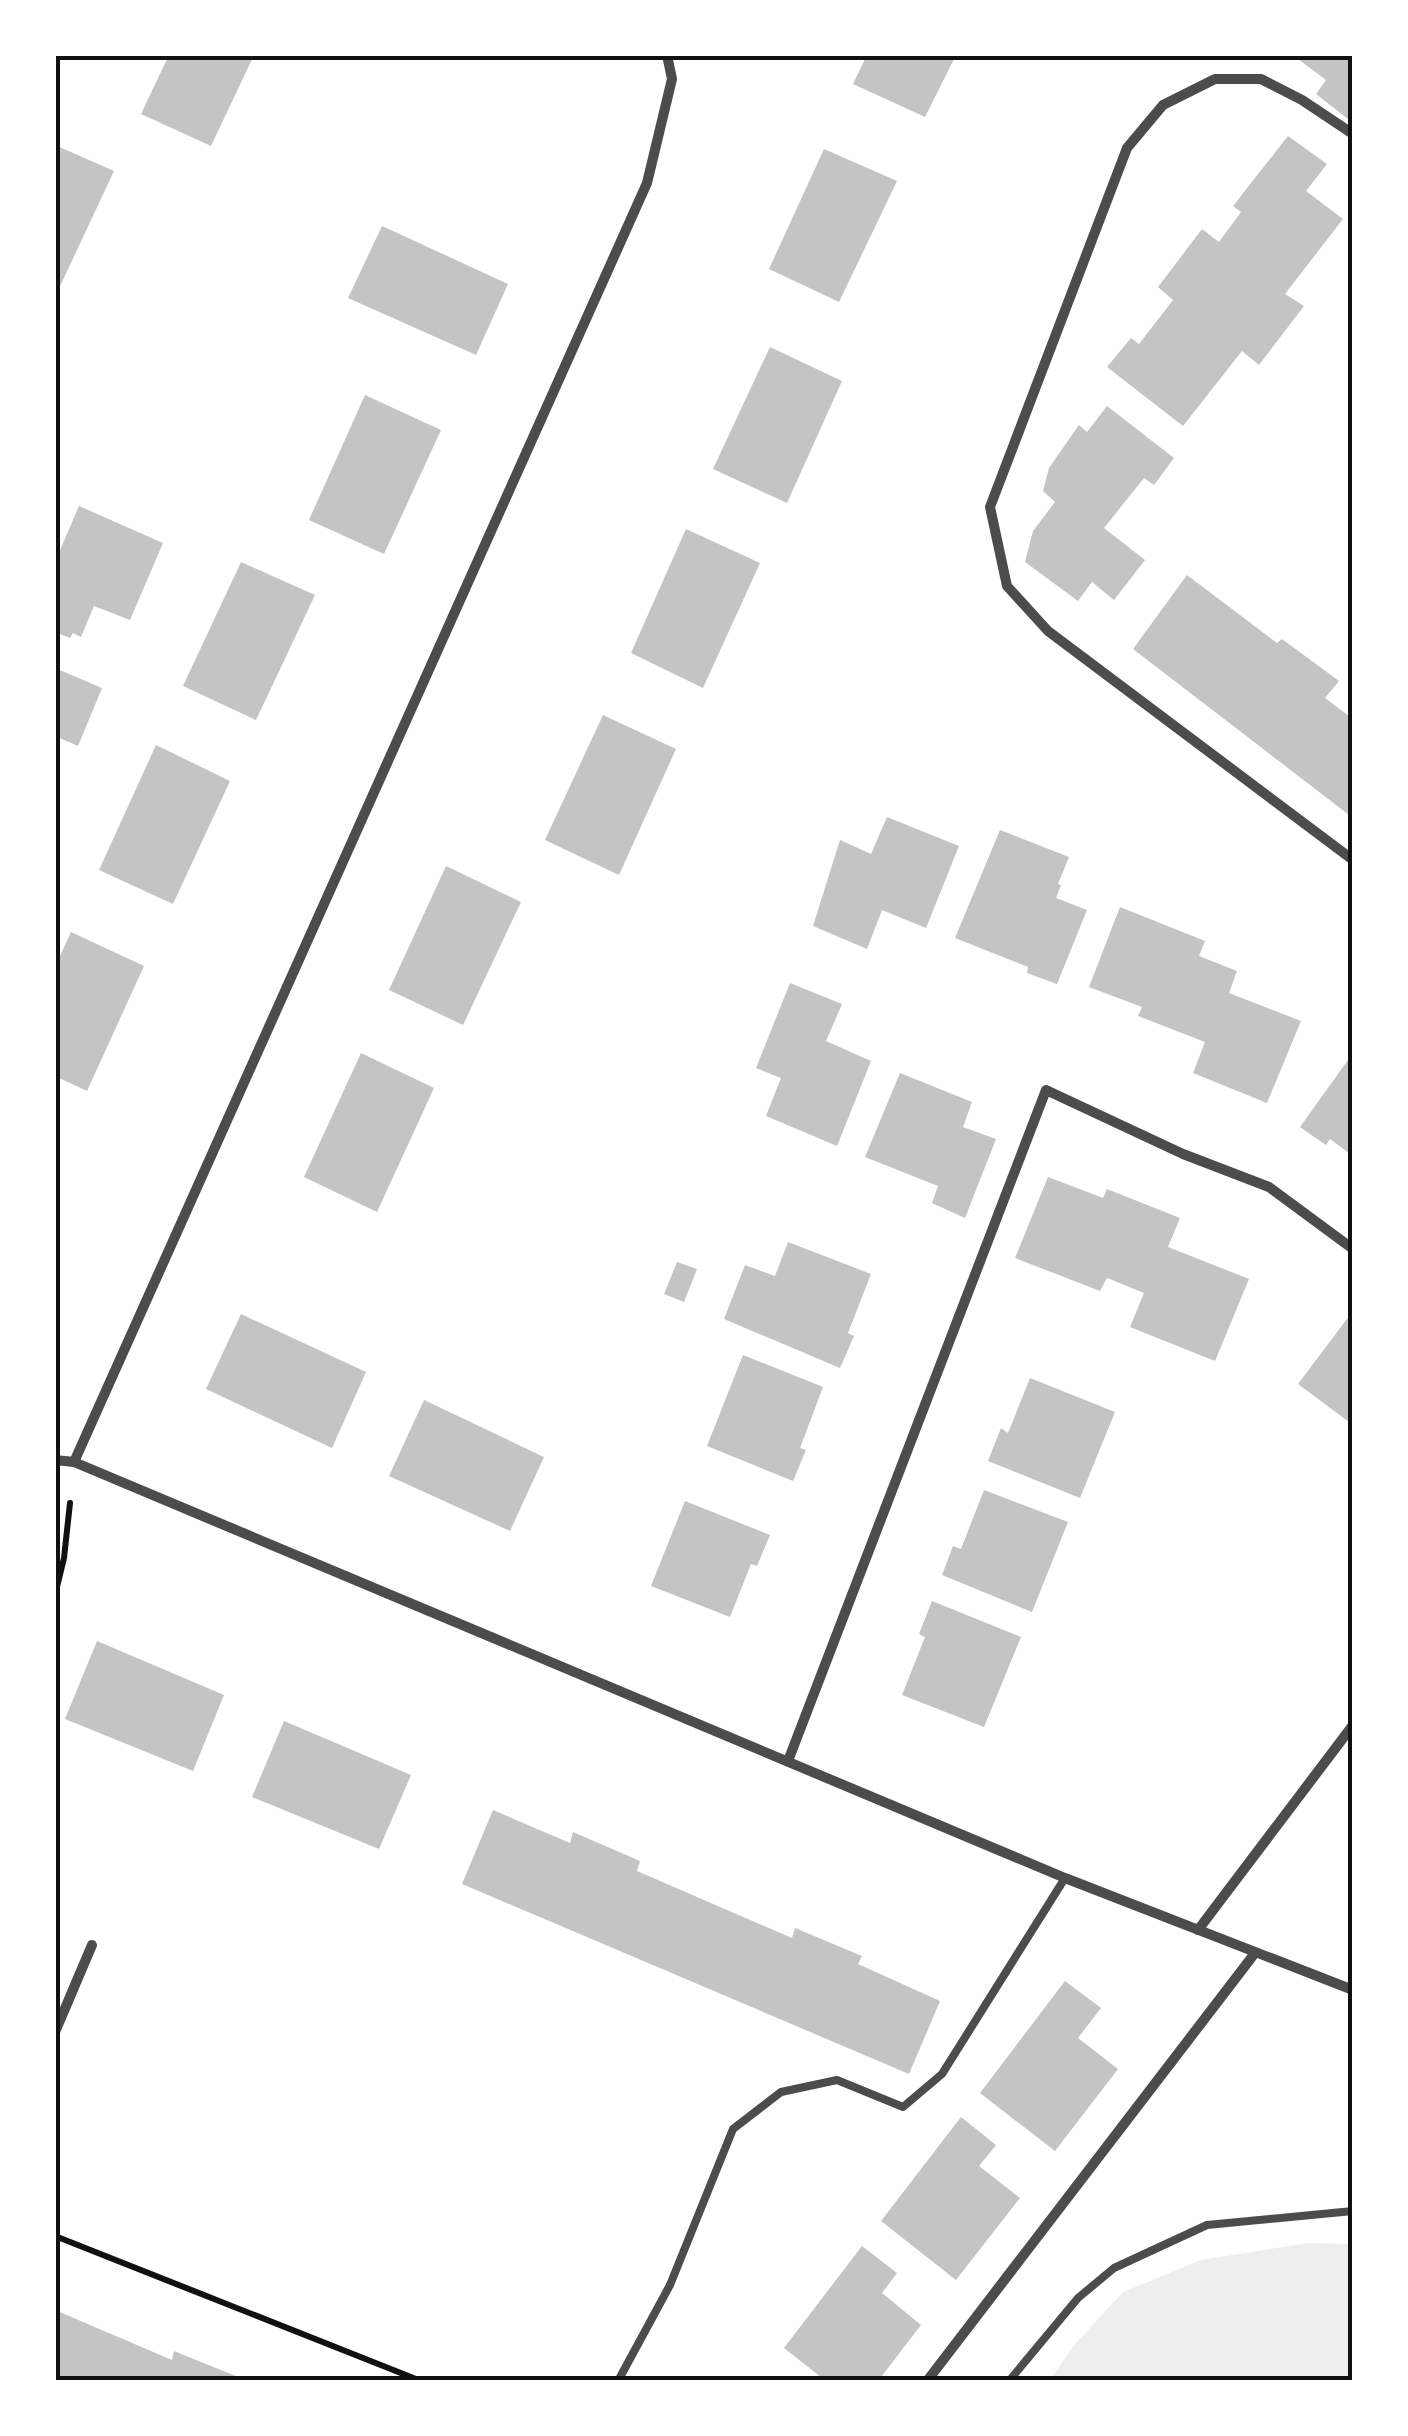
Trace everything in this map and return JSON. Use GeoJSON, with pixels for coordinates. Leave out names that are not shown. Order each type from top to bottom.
{"type":"FeatureCollection","features":[{"type":"Feature","properties":{"kind":"street"},"geometry":{"type":"LineString","coordinates":[[74,1462],[647,184],[672,78],[666,55]]}},
{"type":"Feature","properties":{"kind":"street"},"geometry":{"type":"LineString","coordinates":[[1353,134],[1261,78],[1215,79],[1163,105],[1127,148],[990,508],[1007,586],[1048,631],[1353,860]]}},
{"type":"Feature","properties":{"kind":"street"},"geometry":{"type":"LineString","coordinates":[[788,1762],[1046,1090],[1184,1154],[1269,1188],[1353,1250]]}},
{"type":"Feature","properties":{"kind":"street"},"geometry":{"type":"LineString","coordinates":[[55,1460],[74,1462],[1064,1878],[1353,1990]]}},
{"type":"Feature","properties":{"kind":"street"},"geometry":{"type":"LineString","coordinates":[[1198,1930],[1353,1725]]}},
{"type":"Feature","properties":{"kind":"street"},"geometry":{"type":"LineString","coordinates":[[55,2032],[92,1946]]}},
{"type":"Feature","properties":{"kind":"street"},"geometry":{"type":"LineString","coordinates":[[927,2381],[1255,1953]]}},
{"type":"Feature","properties":{"kind":"lane"},"geometry":{"type":"LineString","coordinates":[[618,2381],[670,2285],[732,2129],[780,2092],[837,2080],[902,2107],[942,2074],[1064,1878]]}},
{"type":"Feature","properties":{"kind":"lane"},"geometry":{"type":"LineString","coordinates":[[1011,2379],[1078,2298],[1114,2268],[1207,2225],[1353,2211]]}},
{"type":"Feature","properties":{"kind":"path"},"geometry":{"type":"LineString","coordinates":[[55,1595],[64,1558],[74,1462]]}},
{"type":"Feature","properties":{"kind":"path"},"geometry":{"type":"LineString","coordinates":[[55,2236],[420,2381]]}},
{"type":"Feature","properties":{"kind":"shaded area"},"geometry":{"type":"Polygon","coordinates":[[[1308,2243],[1353,2244],[1353,2381],[1049,2381],[1076,2343],[1123,2292],[1201,2260],[1308,2243]]]}},
{"type":"Feature","properties":{"kind":"building"},"geometry":{"type":"Polygon","coordinates":[[[169,55],[254,55],[211,146],[141,114],[169,55]]]}},
{"type":"Feature","properties":{"kind":"building"},"geometry":{"type":"Polygon","coordinates":[[[867,55],[956,55],[925,117],[853,84],[867,55]]]}},
{"type":"Feature","properties":{"kind":"building"},"geometry":{"type":"Polygon","coordinates":[[[1302,55],[1353,55],[1353,123],[1316,94],[1326,80],[1298,59],[1302,55]]]}},
{"type":"Feature","properties":{"kind":"building"},"geometry":{"type":"Polygon","coordinates":[[[1288,136],[1327,164],[1306,191],[1343,219],[1285,294],[1304,306],[1259,365],[1242,351],[1183,426],[1107,367],[1131,338],[1139,344],[1173,300],[1158,287],[1202,229],[1219,242],[1241,212],[1233,206],[1288,136]]]}},
{"type":"Feature","properties":{"kind":"building"},"geometry":{"type":"Polygon","coordinates":[[[55,145],[114,171],[55,297],[55,145]]]}},
{"type":"Feature","properties":{"kind":"building"},"geometry":{"type":"Polygon","coordinates":[[[824,149],[897,181],[839,302],[769,269],[824,149]]]}},
{"type":"Feature","properties":{"kind":"building"},"geometry":{"type":"Polygon","coordinates":[[[382,226],[508,284],[476,355],[348,298],[382,226]]]}},
{"type":"Feature","properties":{"kind":"building"},"geometry":{"type":"Polygon","coordinates":[[[770,347],[842,381],[787,503],[713,469],[770,347]]]}},
{"type":"Feature","properties":{"kind":"building"},"geometry":{"type":"Polygon","coordinates":[[[365,395],[441,430],[384,554],[309,520],[365,395]]]}},
{"type":"Feature","properties":{"kind":"building"},"geometry":{"type":"Polygon","coordinates":[[[1107,406],[1174,458],[1154,485],[1144,478],[1104,528],[1145,560],[1114,600],[1092,582],[1078,601],[1025,562],[1033,531],[1055,502],[1043,491],[1049,468],[1079,425],[1087,432],[1107,406]]]}},
{"type":"Feature","properties":{"kind":"building"},"geometry":{"type":"Polygon","coordinates":[[[79,506],[163,543],[130,620],[94,606],[81,637],[73,633],[70,638],[55,632],[55,562],[79,506]]]}},
{"type":"Feature","properties":{"kind":"building"},"geometry":{"type":"Polygon","coordinates":[[[686,529],[760,563],[703,688],[631,653],[686,529]]]}},
{"type":"Feature","properties":{"kind":"building"},"geometry":{"type":"Polygon","coordinates":[[[241,562],[315,595],[256,720],[183,686],[241,562]]]}},
{"type":"Feature","properties":{"kind":"building"},"geometry":{"type":"Polygon","coordinates":[[[1187,575],[1277,643],[1282,639],[1339,681],[1325,698],[1353,719],[1353,818],[1133,649],[1187,575]]]}},
{"type":"Feature","properties":{"kind":"building"},"geometry":{"type":"Polygon","coordinates":[[[55,668],[102,688],[78,746],[55,736],[55,668]]]}},
{"type":"Feature","properties":{"kind":"building"},"geometry":{"type":"Polygon","coordinates":[[[603,715],[676,749],[619,875],[545,840],[603,715]]]}},
{"type":"Feature","properties":{"kind":"building"},"geometry":{"type":"Polygon","coordinates":[[[156,745],[230,781],[173,904],[99,870],[156,745]]]}},
{"type":"Feature","properties":{"kind":"building"},"geometry":{"type":"Polygon","coordinates":[[[887,817],[959,846],[926,928],[882,910],[867,949],[813,926],[840,840],[871,854],[887,817]]]}},
{"type":"Feature","properties":{"kind":"building"},"geometry":{"type":"Polygon","coordinates":[[[1000,830],[1069,857],[1056,898],[1087,910],[1057,984],[1027,973],[1028,967],[955,938],[1000,830]]]}},
{"type":"Feature","properties":{"kind":"building"},"geometry":{"type":"Polygon","coordinates":[[[446,866],[521,902],[463,1025],[389,990],[446,866]]]}},
{"type":"Feature","properties":{"kind":"building"},"geometry":{"type":"Polygon","coordinates":[[[1120,907],[1205,941],[1199,956],[1237,971],[1229,993],[1301,1021],[1267,1103],[1193,1073],[1205,1042],[1138,1016],[1142,1007],[1089,987],[1120,907]]]}},
{"type":"Feature","properties":{"kind":"building"},"geometry":{"type":"Polygon","coordinates":[[[71,932],[144,966],[87,1091],[55,1076],[55,967],[71,932]]]}},
{"type":"Feature","properties":{"kind":"building"},"geometry":{"type":"Polygon","coordinates":[[[790,983],[842,1004],[826,1041],[871,1061],[837,1146],[766,1116],[781,1078],[756,1068],[790,983]]]}},
{"type":"Feature","properties":{"kind":"building"},"geometry":{"type":"Polygon","coordinates":[[[361,1053],[434,1088],[377,1212],[304,1177],[361,1053]]]}},
{"type":"Feature","properties":{"kind":"building"},"geometry":{"type":"Polygon","coordinates":[[[1353,1053],[1353,1156],[1330,1139],[1326,1145],[1300,1127],[1353,1053]]]}},
{"type":"Feature","properties":{"kind":"building"},"geometry":{"type":"Polygon","coordinates":[[[900,1073],[972,1102],[963,1127],[996,1139],[965,1218],[932,1203],[938,1186],[865,1157],[900,1073]]]}},
{"type":"Feature","properties":{"kind":"building"},"geometry":{"type":"Polygon","coordinates":[[[1048,1177],[1103,1198],[1107,1189],[1180,1218],[1168,1247],[1249,1279],[1215,1361],[1130,1327],[1144,1293],[1107,1278],[1100,1291],[1015,1258],[1048,1177]]]}},
{"type":"Feature","properties":{"kind":"building"},"geometry":{"type":"Polygon","coordinates":[[[788,1242],[871,1274],[848,1333],[854,1336],[840,1368],[724,1319],[745,1265],[775,1276],[788,1242]]]}},
{"type":"Feature","properties":{"kind":"building"},"geometry":{"type":"Polygon","coordinates":[[[677,1262],[697,1269],[684,1302],[664,1294],[677,1262]]]}},
{"type":"Feature","properties":{"kind":"building"},"geometry":{"type":"Polygon","coordinates":[[[1353,1311],[1353,1425],[1298,1384],[1353,1311]]]}},
{"type":"Feature","properties":{"kind":"building"},"geometry":{"type":"Polygon","coordinates":[[[241,1314],[366,1372],[332,1448],[206,1389],[241,1314]]]}},
{"type":"Feature","properties":{"kind":"building"},"geometry":{"type":"Polygon","coordinates":[[[743,1355],[823,1387],[800,1448],[806,1450],[793,1481],[707,1446],[743,1355]]]}},
{"type":"Feature","properties":{"kind":"building"},"geometry":{"type":"Polygon","coordinates":[[[1030,1378],[1115,1412],[1080,1498],[988,1461],[1001,1428],[1008,1433],[1030,1378]]]}},
{"type":"Feature","properties":{"kind":"building"},"geometry":{"type":"Polygon","coordinates":[[[424,1400],[544,1457],[510,1531],[389,1476],[424,1400]]]}},
{"type":"Feature","properties":{"kind":"building"},"geometry":{"type":"Polygon","coordinates":[[[984,1490],[1068,1522],[1032,1612],[942,1575],[953,1546],[961,1549],[984,1490]]]}},
{"type":"Feature","properties":{"kind":"building"},"geometry":{"type":"Polygon","coordinates":[[[685,1501],[770,1535],[757,1566],[751,1564],[730,1617],[651,1586],[685,1501]]]}},
{"type":"Feature","properties":{"kind":"building"},"geometry":{"type":"Polygon","coordinates":[[[932,1601],[1021,1637],[984,1727],[902,1695],[925,1637],[919,1634],[932,1601]]]}},
{"type":"Feature","properties":{"kind":"building"},"geometry":{"type":"Polygon","coordinates":[[[97,1641],[224,1695],[193,1771],[65,1719],[97,1641]]]}},
{"type":"Feature","properties":{"kind":"building"},"geometry":{"type":"Polygon","coordinates":[[[284,1721],[411,1775],[379,1849],[252,1797],[284,1721]]]}},
{"type":"Feature","properties":{"kind":"building"},"geometry":{"type":"Polygon","coordinates":[[[493,1810],[570,1843],[573,1832],[640,1861],[637,1871],[792,1938],[795,1928],[862,1956],[858,1964],[940,2001],[909,2074],[462,1884],[493,1810]]]}},
{"type":"Feature","properties":{"kind":"building"},"geometry":{"type":"Polygon","coordinates":[[[1065,1981],[1101,2008],[1078,2038],[1118,2069],[1055,2151],[980,2093],[1065,1981]]]}},
{"type":"Feature","properties":{"kind":"building"},"geometry":{"type":"Polygon","coordinates":[[[961,2117],[996,2145],[979,2166],[1020,2198],[956,2280],[881,2221],[961,2117]]]}},
{"type":"Feature","properties":{"kind":"building"},"geometry":{"type":"Polygon","coordinates":[[[862,2246],[897,2273],[882,2293],[921,2325],[878,2381],[826,2381],[784,2348],[862,2246]]]}},
{"type":"Feature","properties":{"kind":"building"},"geometry":{"type":"Polygon","coordinates":[[[55,2310],[172,2360],[174,2351],[248,2381],[55,2381],[55,2310]]]}}]}
